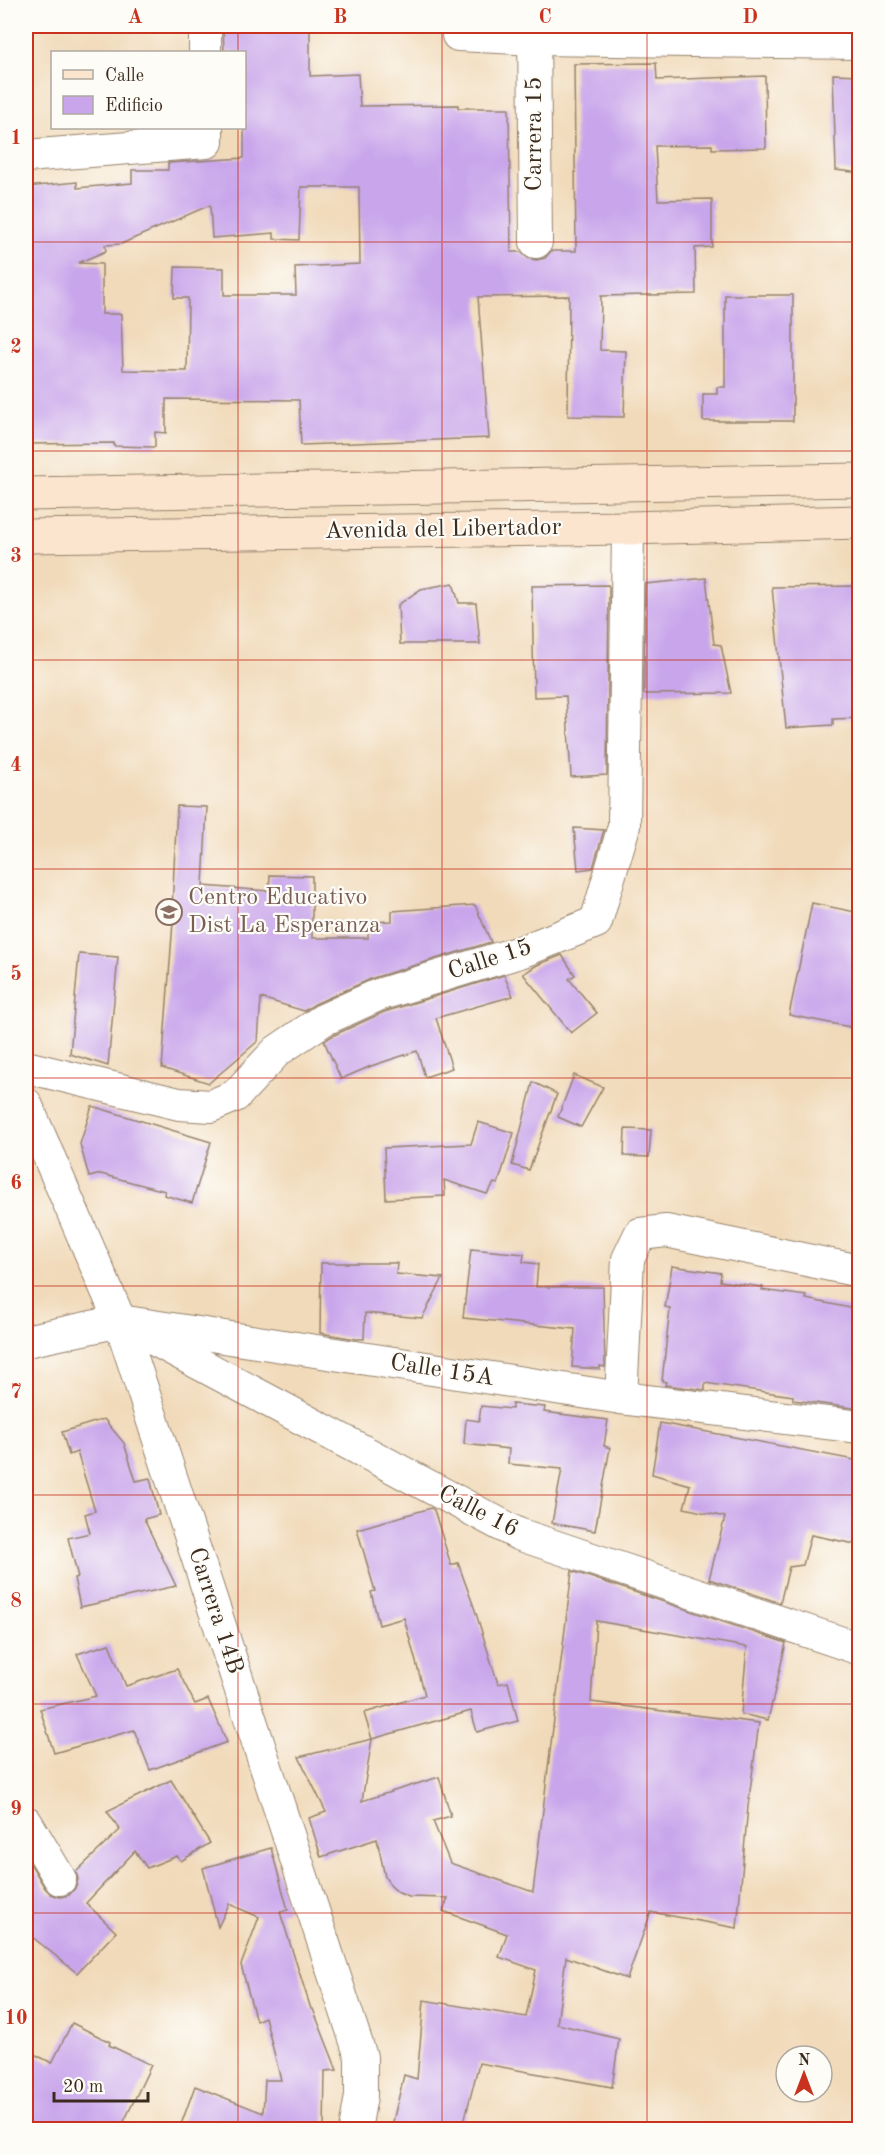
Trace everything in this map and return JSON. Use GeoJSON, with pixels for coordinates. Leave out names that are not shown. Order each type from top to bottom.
{"type":"FeatureCollection","features":[{"type":"Feature","properties":{"kind":"main road","name":"Avenida del Libertador"},"geometry":{"type":"LineString","coordinates":[[26,494],[860,480]]}},
{"type":"Feature","properties":{"kind":"main road","name":"Avenida del Libertador"},"geometry":{"type":"LineString","coordinates":[[26,536],[628,528],[860,522]]}},
{"type":"Feature","properties":{"kind":"street"},"geometry":{"type":"LineString","coordinates":[[205,26],[205,51]]}},
{"type":"Feature","properties":{"kind":"street"},"geometry":{"type":"LineString","coordinates":[[458,35],[535,32],[860,43]]}},
{"type":"Feature","properties":{"kind":"street","name":"Carrera 15"},"geometry":{"type":"LineString","coordinates":[[535,32],[536,242]]}},
{"type":"Feature","properties":{"kind":"street"},"geometry":{"type":"LineString","coordinates":[[26,156],[207,142],[207,129]]}},
{"type":"Feature","properties":{"kind":"street","name":"Calle 15"},"geometry":{"type":"LineString","coordinates":[[26,1066],[179,1104],[212,1106],[235,1096],[277,1051],[322,1020],[378,995],[524,951],[596,922],[624,826],[628,528]]}},
{"type":"Feature","properties":{"kind":"street","name":"Carrera 14B"},"geometry":{"type":"LineString","coordinates":[[26,1104],[120,1321],[362,2058],[362,2096],[355,2130]]}},
{"type":"Feature","properties":{"kind":"street"},"geometry":{"type":"LineString","coordinates":[[621,1398],[628,1259],[640,1234],[666,1231],[860,1271]]}},
{"type":"Feature","properties":{"kind":"street","name":"Calle 15A"},"geometry":{"type":"LineString","coordinates":[[26,1341],[120,1321],[621,1398],[860,1427]]}},
{"type":"Feature","properties":{"kind":"street","name":"Calle 16"},"geometry":{"type":"LineString","coordinates":[[120,1321],[518,1534],[860,1649]]}},
{"type":"Feature","properties":{"kind":"street"},"geometry":{"type":"LineString","coordinates":[[26,1822],[60,1879]]}},
{"type":"Feature","properties":{"kind":"building"},"geometry":{"type":"Polygon","coordinates":[[[223,26],[310,26],[310,76],[358,74],[360,106],[458,105],[458,108],[509,108],[511,252],[521,252],[528,258],[536,260],[545,258],[551,251],[576,251],[574,64],[656,63],[657,80],[765,76],[766,148],[712,149],[712,145],[655,146],[658,200],[712,199],[712,247],[695,248],[696,294],[601,296],[600,350],[626,351],[624,417],[568,416],[569,296],[478,297],[489,438],[301,445],[299,400],[166,399],[166,433],[155,432],[155,447],[114,446],[114,443],[26,444],[26,187],[77,182],[77,188],[132,183],[132,170],[168,170],[168,163],[244,158],[246,51],[224,51],[223,26]],[[301,187],[299,240],[274,239],[274,233],[212,238],[210,205],[121,244],[105,245],[106,251],[78,263],[102,264],[102,314],[121,314],[123,370],[187,371],[188,298],[174,298],[175,267],[224,268],[224,295],[296,295],[295,267],[360,264],[359,187],[301,187]]]}},
{"type":"Feature","properties":{"kind":"building"},"geometry":{"type":"Polygon","coordinates":[[[833,74],[860,75],[860,173],[836,170],[833,74]]]}},
{"type":"Feature","properties":{"kind":"building"},"geometry":{"type":"Polygon","coordinates":[[[725,295],[793,295],[793,421],[703,421],[703,394],[717,394],[717,387],[725,387],[725,295]]]}},
{"type":"Feature","properties":{"kind":"building"},"geometry":{"type":"Polygon","coordinates":[[[706,578],[714,644],[721,645],[731,693],[644,694],[645,584],[706,578]]]}},
{"type":"Feature","properties":{"kind":"building"},"geometry":{"type":"Polygon","coordinates":[[[453,583],[459,603],[476,603],[480,644],[400,644],[398,605],[421,589],[453,583]]]}},
{"type":"Feature","properties":{"kind":"building"},"geometry":{"type":"Polygon","coordinates":[[[608,585],[607,775],[571,777],[566,696],[534,697],[532,586],[608,585]]]}},
{"type":"Feature","properties":{"kind":"building"},"geometry":{"type":"Polygon","coordinates":[[[860,586],[860,718],[833,719],[833,725],[786,728],[772,587],[860,586]]]}},
{"type":"Feature","properties":{"kind":"building"},"geometry":{"type":"Polygon","coordinates":[[[177,806],[207,807],[203,886],[269,891],[270,875],[312,876],[312,938],[368,938],[368,922],[392,921],[392,911],[475,905],[491,942],[373,978],[304,1011],[261,998],[258,1041],[209,1083],[162,1068],[174,909],[172,909],[177,806]]]}},
{"type":"Feature","properties":{"kind":"building"},"geometry":{"type":"Polygon","coordinates":[[[574,828],[604,830],[593,868],[578,870],[574,828]]]}},
{"type":"Feature","properties":{"kind":"building"},"geometry":{"type":"Polygon","coordinates":[[[812,903],[860,913],[860,1029],[789,1015],[812,903]]]}},
{"type":"Feature","properties":{"kind":"building"},"geometry":{"type":"Polygon","coordinates":[[[79,954],[118,957],[108,1066],[70,1054],[79,954]]]}},
{"type":"Feature","properties":{"kind":"building"},"geometry":{"type":"Polygon","coordinates":[[[562,955],[575,975],[569,979],[597,1013],[571,1033],[523,974],[537,965],[562,955]]]}},
{"type":"Feature","properties":{"kind":"building"},"geometry":{"type":"Polygon","coordinates":[[[504,975],[513,996],[436,1018],[452,1068],[425,1077],[417,1051],[371,1066],[341,1079],[324,1041],[384,1012],[504,975]]]}},
{"type":"Feature","properties":{"kind":"building"},"geometry":{"type":"Polygon","coordinates":[[[574,1075],[603,1087],[581,1127],[558,1117],[574,1075]]]}},
{"type":"Feature","properties":{"kind":"building"},"geometry":{"type":"Polygon","coordinates":[[[533,1082],[557,1094],[529,1170],[512,1165],[533,1082]]]}},
{"type":"Feature","properties":{"kind":"building"},"geometry":{"type":"Polygon","coordinates":[[[92,1106],[211,1142],[192,1203],[164,1195],[165,1191],[101,1174],[89,1177],[80,1144],[92,1106]]]}},
{"type":"Feature","properties":{"kind":"building"},"geometry":{"type":"Polygon","coordinates":[[[478,1122],[514,1133],[498,1184],[494,1183],[487,1194],[444,1180],[445,1196],[386,1199],[384,1148],[471,1144],[478,1122]]]}},
{"type":"Feature","properties":{"kind":"building"},"geometry":{"type":"Polygon","coordinates":[[[625,1129],[651,1130],[649,1157],[624,1156],[625,1129]]]}},
{"type":"Feature","properties":{"kind":"building"},"geometry":{"type":"Polygon","coordinates":[[[471,1249],[524,1254],[523,1262],[538,1264],[536,1287],[603,1287],[605,1367],[600,1366],[600,1369],[572,1367],[575,1329],[463,1318],[471,1249]]]}},
{"type":"Feature","properties":{"kind":"building"},"geometry":{"type":"Polygon","coordinates":[[[321,1263],[397,1263],[396,1274],[443,1278],[422,1318],[365,1313],[364,1339],[356,1339],[320,1333],[321,1263]]]}},
{"type":"Feature","properties":{"kind":"building"},"geometry":{"type":"Polygon","coordinates":[[[672,1266],[721,1273],[720,1281],[807,1296],[806,1299],[860,1310],[860,1409],[793,1400],[793,1396],[705,1383],[705,1390],[665,1385],[666,1382],[662,1381],[670,1308],[665,1307],[672,1266]]]}},
{"type":"Feature","properties":{"kind":"building"},"geometry":{"type":"Polygon","coordinates":[[[512,1404],[545,1407],[544,1412],[608,1420],[604,1446],[610,1448],[595,1531],[552,1523],[562,1469],[508,1464],[509,1449],[464,1444],[466,1419],[479,1421],[481,1406],[512,1409],[512,1404]]]}},
{"type":"Feature","properties":{"kind":"building"},"geometry":{"type":"Polygon","coordinates":[[[104,1419],[124,1443],[136,1481],[150,1478],[159,1515],[144,1519],[176,1586],[80,1607],[74,1578],[78,1577],[68,1538],[90,1533],[85,1514],[95,1511],[77,1452],[69,1455],[62,1432],[104,1419]]]}},
{"type":"Feature","properties":{"kind":"building"},"geometry":{"type":"Polygon","coordinates":[[[660,1423],[860,1461],[860,1545],[811,1535],[803,1565],[789,1567],[780,1603],[709,1579],[725,1517],[684,1508],[690,1485],[652,1474],[660,1423]]]}},
{"type":"Feature","properties":{"kind":"building"},"geometry":{"type":"Polygon","coordinates":[[[431,1508],[434,1510],[451,1565],[458,1563],[498,1684],[508,1682],[518,1721],[477,1732],[471,1711],[372,1739],[364,1713],[425,1695],[404,1618],[379,1625],[371,1592],[375,1591],[357,1529],[431,1508]]]}},
{"type":"Feature","properties":{"kind":"building"},"geometry":{"type":"Polygon","coordinates":[[[572,1571],[786,1643],[768,1720],[741,1714],[747,1647],[596,1621],[591,1702],[759,1723],[748,1806],[737,1928],[651,1912],[627,1979],[566,1957],[557,2024],[619,2039],[612,2087],[479,2063],[462,2130],[391,2130],[404,2075],[417,2079],[424,2000],[526,2017],[536,1970],[499,1957],[507,1934],[443,1911],[448,1898],[409,1897],[399,1893],[385,1877],[377,1839],[321,1857],[309,1818],[326,1812],[299,1757],[372,1739],[362,1801],[439,1777],[451,1816],[433,1821],[450,1863],[533,1892],[572,1571]]]}},
{"type":"Feature","properties":{"kind":"building"},"geometry":{"type":"Polygon","coordinates":[[[109,1644],[126,1686],[177,1669],[195,1704],[208,1699],[227,1742],[150,1770],[134,1730],[54,1753],[40,1709],[96,1696],[77,1654],[109,1644]]]}},
{"type":"Feature","properties":{"kind":"building"},"geometry":{"type":"Polygon","coordinates":[[[171,1780],[210,1843],[181,1861],[177,1856],[147,1868],[135,1851],[86,1903],[116,1932],[77,1973],[26,1932],[26,1856],[51,1894],[60,1897],[69,1895],[76,1887],[78,1879],[76,1872],[120,1830],[107,1811],[171,1780]]]}},
{"type":"Feature","properties":{"kind":"building"},"geometry":{"type":"Polygon","coordinates":[[[271,1848],[288,1910],[280,1912],[311,2009],[313,2009],[337,2070],[325,2071],[324,2130],[179,2130],[195,2086],[263,2113],[265,2080],[281,2080],[265,2017],[256,2021],[241,1965],[259,1917],[229,1904],[218,1927],[203,1868],[271,1848]]]}},
{"type":"Feature","properties":{"kind":"building"},"geometry":{"type":"Polygon","coordinates":[[[72,2023],[110,2042],[109,2045],[151,2065],[120,2130],[26,2130],[26,2050],[52,2063],[72,2023]]]}},
{"type":"Feature","properties":{"kind":"place","name":"Centro Educativo Dist La Esperanza"},"geometry":{"type":"Point","coordinates":[169,912]}}]}
